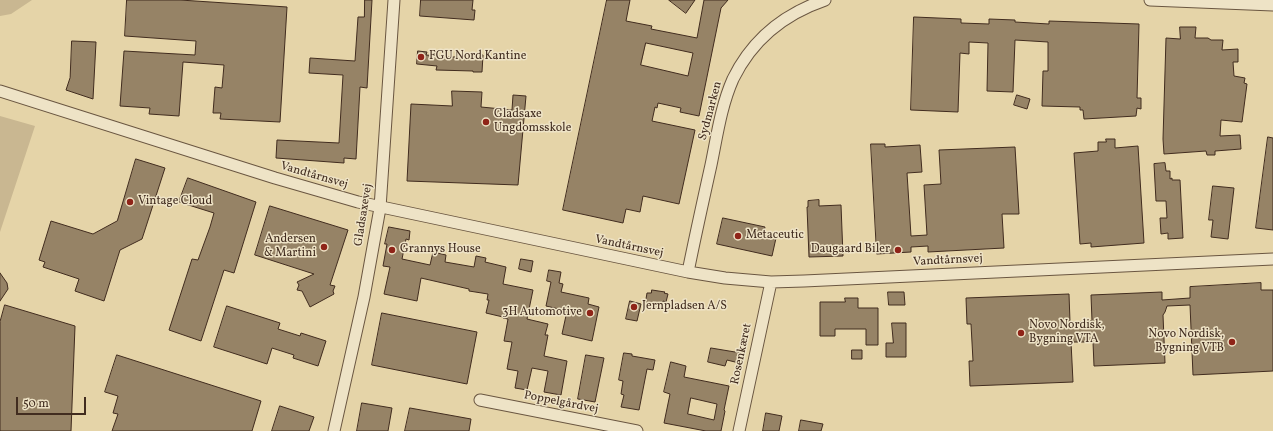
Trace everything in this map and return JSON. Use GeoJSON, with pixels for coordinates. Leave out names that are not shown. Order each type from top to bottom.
{"type":"FeatureCollection","features":[{"type":"Feature","properties":{"kind":"street","name":"Gladsaxevej"},"geometry":{"type":"LineString","coordinates":[[334,431],[363,301],[380,208],[394,0]]}},
{"type":"Feature","properties":{"kind":"street","name":"Sydmarken"},"geometry":{"type":"LineString","coordinates":[[688,272],[722,112],[733,80],[748,55],[766,33],[786,18],[810,5],[825,0]]}},
{"type":"Feature","properties":{"kind":"street"},"geometry":{"type":"LineString","coordinates":[[1150,0],[1242,2],[1273,5]]}},
{"type":"Feature","properties":{"kind":"street","name":"Vandtårnsvej"},"geometry":{"type":"LineString","coordinates":[[0,91],[275,178],[380,208],[688,272],[725,278],[771,282],[1273,259]]}},
{"type":"Feature","properties":{"kind":"street","name":"Rosenkæret"},"geometry":{"type":"LineString","coordinates":[[739,431],[771,282]]}},
{"type":"Feature","properties":{"kind":"street","name":"Poppelgårdvej"},"geometry":{"type":"LineString","coordinates":[[480,400],[637,431]]}},
{"type":"Feature","properties":{"kind":"shaded area"},"geometry":{"type":"Polygon","coordinates":[[[0,0],[32,0],[11,14],[0,16],[0,0]]]}},
{"type":"Feature","properties":{"kind":"shaded area"},"geometry":{"type":"Polygon","coordinates":[[[0,116],[35,126],[0,232],[0,116]]]}},
{"type":"Feature","properties":{"kind":"building"},"geometry":{"type":"Polygon","coordinates":[[[127,0],[180,0],[287,7],[280,122],[220,119],[221,113],[213,113],[215,87],[222,88],[224,65],[183,62],[179,116],[149,114],[150,108],[120,106],[124,51],[195,55],[196,41],[125,36],[127,0]]]}},
{"type":"Feature","properties":{"kind":"building"},"geometry":{"type":"Polygon","coordinates":[[[365,0],[372,0],[367,88],[360,87],[356,159],[344,158],[344,163],[276,158],[277,140],[339,143],[343,75],[309,73],[310,58],[355,61],[358,17],[364,17],[365,0]]]}},
{"type":"Feature","properties":{"kind":"building"},"geometry":{"type":"Polygon","coordinates":[[[421,0],[473,0],[472,10],[475,10],[474,20],[420,16],[421,0]]]}},
{"type":"Feature","properties":{"kind":"building"},"geometry":{"type":"Polygon","coordinates":[[[607,0],[630,0],[626,21],[652,26],[651,29],[697,38],[704,0],[728,0],[721,8],[699,116],[680,112],[681,108],[658,103],[657,108],[655,107],[652,121],[695,130],[679,204],[643,196],[640,212],[626,209],[623,223],[563,210],[607,0]],[[646,43],[641,65],[688,76],[693,53],[646,43]]]}},
{"type":"Feature","properties":{"kind":"building"},"geometry":{"type":"Polygon","coordinates":[[[669,0],[695,0],[686,13],[669,0]]]}},
{"type":"Feature","properties":{"kind":"building"},"geometry":{"type":"Polygon","coordinates":[[[914,17],[961,19],[961,23],[989,24],[989,19],[1049,24],[1049,21],[1139,24],[1137,98],[1141,98],[1141,109],[1137,108],[1136,116],[1084,119],[1083,110],[1080,110],[1080,107],[1042,106],[1043,71],[1048,71],[1048,42],[1015,40],[1013,92],[987,91],[988,43],[969,42],[969,54],[960,53],[958,112],[911,110],[914,17]]]}},
{"type":"Feature","properties":{"kind":"building"},"geometry":{"type":"Polygon","coordinates":[[[1180,27],[1196,27],[1195,38],[1223,40],[1222,50],[1238,49],[1238,62],[1233,62],[1234,76],[1245,78],[1244,83],[1247,84],[1242,122],[1221,120],[1220,136],[1240,135],[1241,149],[1215,151],[1215,155],[1207,155],[1206,151],[1164,154],[1163,139],[1166,38],[1180,39],[1180,27]]]}},
{"type":"Feature","properties":{"kind":"building"},"geometry":{"type":"Polygon","coordinates":[[[72,41],[96,42],[93,99],[66,90],[70,78],[72,41]]]}},
{"type":"Feature","properties":{"kind":"building"},"geometry":{"type":"Polygon","coordinates":[[[418,51],[427,52],[426,55],[450,57],[474,57],[474,54],[483,55],[482,72],[436,70],[437,66],[417,64],[418,51]]]}},
{"type":"Feature","properties":{"kind":"building"},"geometry":{"type":"Polygon","coordinates":[[[452,91],[482,92],[481,107],[512,110],[513,95],[526,96],[518,185],[407,181],[411,104],[452,106],[452,91]]]}},
{"type":"Feature","properties":{"kind":"building"},"geometry":{"type":"Polygon","coordinates":[[[1017,95],[1030,99],[1027,109],[1014,105],[1017,95]]]}},
{"type":"Feature","properties":{"kind":"building"},"geometry":{"type":"Polygon","coordinates":[[[1268,137],[1273,138],[1273,230],[1256,228],[1268,137]]]}},
{"type":"Feature","properties":{"kind":"building"},"geometry":{"type":"Polygon","coordinates":[[[1106,139],[1115,139],[1115,148],[1138,146],[1144,243],[1091,247],[1091,243],[1080,244],[1074,153],[1098,151],[1098,142],[1106,142],[1106,139]]]}},
{"type":"Feature","properties":{"kind":"building"},"geometry":{"type":"Polygon","coordinates":[[[871,144],[885,144],[885,147],[920,145],[922,172],[907,173],[911,236],[927,235],[924,185],[941,184],[939,150],[1015,147],[1019,214],[1002,214],[1004,248],[928,252],[928,246],[911,247],[911,252],[877,254],[871,144]]]}},
{"type":"Feature","properties":{"kind":"building"},"geometry":{"type":"Polygon","coordinates":[[[136,159],[165,168],[142,239],[120,250],[104,301],[75,291],[79,279],[43,267],[45,262],[39,260],[51,221],[93,234],[117,221],[136,159]]]}},
{"type":"Feature","properties":{"kind":"building"},"geometry":{"type":"Polygon","coordinates":[[[1165,163],[1166,171],[1170,171],[1170,179],[1180,180],[1183,238],[1168,239],[1168,233],[1161,234],[1160,218],[1167,218],[1166,201],[1156,201],[1154,164],[1165,163]]]}},
{"type":"Feature","properties":{"kind":"building"},"geometry":{"type":"Polygon","coordinates":[[[188,178],[256,202],[234,273],[224,270],[201,341],[169,330],[192,259],[198,260],[214,213],[179,202],[188,178]]]}},
{"type":"Feature","properties":{"kind":"building"},"geometry":{"type":"Polygon","coordinates":[[[1213,186],[1234,188],[1228,239],[1211,237],[1213,220],[1209,220],[1213,186]]]}},
{"type":"Feature","properties":{"kind":"building"},"geometry":{"type":"Polygon","coordinates":[[[819,200],[819,206],[841,205],[843,256],[809,257],[808,201],[819,200]]]}},
{"type":"Feature","properties":{"kind":"building"},"geometry":{"type":"Polygon","coordinates":[[[270,206],[348,230],[330,285],[335,286],[333,291],[334,294],[310,307],[302,291],[297,290],[299,285],[297,282],[314,274],[255,255],[270,206]]]}},
{"type":"Feature","properties":{"kind":"building"},"geometry":{"type":"Polygon","coordinates":[[[723,218],[765,227],[763,235],[776,238],[772,256],[717,244],[723,218]]]}},
{"type":"Feature","properties":{"kind":"building"},"geometry":{"type":"Polygon","coordinates":[[[389,227],[410,231],[409,240],[406,239],[402,259],[430,265],[433,252],[446,255],[445,262],[474,267],[476,256],[486,258],[485,262],[506,267],[503,284],[533,290],[527,319],[548,324],[545,335],[548,335],[544,356],[567,361],[561,395],[544,392],[548,371],[532,368],[527,390],[515,388],[518,371],[507,369],[512,342],[504,341],[508,319],[486,313],[489,300],[487,300],[488,294],[469,291],[469,289],[421,278],[417,301],[384,294],[390,267],[383,266],[387,244],[385,244],[389,227]]]}},
{"type":"Feature","properties":{"kind":"building"},"geometry":{"type":"Polygon","coordinates":[[[521,259],[533,261],[531,272],[519,269],[521,259]]]}},
{"type":"Feature","properties":{"kind":"building"},"geometry":{"type":"Polygon","coordinates":[[[549,270],[561,272],[559,283],[563,284],[561,292],[589,298],[588,304],[599,307],[592,341],[562,334],[567,311],[546,306],[551,282],[547,281],[549,270]]]}},
{"type":"Feature","properties":{"kind":"building"},"geometry":{"type":"Polygon","coordinates":[[[0,273],[7,283],[8,289],[0,301],[0,273]]]}},
{"type":"Feature","properties":{"kind":"building"},"geometry":{"type":"Polygon","coordinates":[[[1261,283],[1261,290],[1273,290],[1273,371],[1193,375],[1190,305],[1167,306],[1163,315],[1165,363],[1094,366],[1093,342],[1071,342],[1073,382],[970,386],[969,361],[973,361],[971,324],[967,324],[966,298],[1069,294],[1070,322],[1092,321],[1091,295],[1162,292],[1162,300],[1190,298],[1190,287],[1261,283]]]}},
{"type":"Feature","properties":{"kind":"building"},"geometry":{"type":"Polygon","coordinates":[[[652,290],[665,292],[664,293],[668,294],[666,302],[663,301],[661,309],[645,305],[647,293],[651,293],[652,290]]]}},
{"type":"Feature","properties":{"kind":"building"},"geometry":{"type":"Polygon","coordinates":[[[888,292],[904,292],[905,305],[889,305],[888,292]]]}},
{"type":"Feature","properties":{"kind":"building"},"geometry":{"type":"Polygon","coordinates":[[[845,298],[858,298],[858,308],[878,308],[878,345],[866,345],[866,329],[835,329],[835,336],[820,336],[820,302],[845,302],[845,298]]]}},
{"type":"Feature","properties":{"kind":"building"},"geometry":{"type":"Polygon","coordinates":[[[630,301],[641,304],[637,321],[626,319],[630,301]]]}},
{"type":"Feature","properties":{"kind":"building"},"geometry":{"type":"Polygon","coordinates":[[[5,305],[75,326],[71,431],[0,431],[0,322],[5,305]]]}},
{"type":"Feature","properties":{"kind":"building"},"geometry":{"type":"Polygon","coordinates":[[[227,306],[280,323],[278,329],[300,336],[301,333],[326,341],[318,366],[293,358],[294,355],[272,348],[267,364],[214,347],[227,306]]]}},
{"type":"Feature","properties":{"kind":"building"},"geometry":{"type":"Polygon","coordinates":[[[382,313],[477,332],[467,384],[372,365],[382,313]]]}},
{"type":"Feature","properties":{"kind":"building"},"geometry":{"type":"Polygon","coordinates":[[[892,323],[906,323],[906,357],[886,357],[886,343],[893,343],[892,323]]]}},
{"type":"Feature","properties":{"kind":"building"},"geometry":{"type":"Polygon","coordinates":[[[711,348],[741,353],[739,363],[727,360],[725,366],[708,362],[711,348]]]}},
{"type":"Feature","properties":{"kind":"building"},"geometry":{"type":"Polygon","coordinates":[[[852,350],[862,350],[862,359],[852,359],[852,350]]]}},
{"type":"Feature","properties":{"kind":"building"},"geometry":{"type":"Polygon","coordinates":[[[624,353],[655,360],[653,370],[647,369],[639,410],[621,407],[624,395],[621,394],[623,381],[619,380],[624,353]]]}},
{"type":"Feature","properties":{"kind":"building"},"geometry":{"type":"Polygon","coordinates":[[[117,355],[261,401],[252,431],[112,431],[118,414],[113,413],[118,396],[105,392],[117,355]]]}},
{"type":"Feature","properties":{"kind":"building"},"geometry":{"type":"Polygon","coordinates":[[[586,355],[604,358],[595,402],[578,399],[586,355]]]}},
{"type":"Feature","properties":{"kind":"building"},"geometry":{"type":"Polygon","coordinates":[[[671,362],[686,366],[684,377],[729,386],[721,431],[706,431],[664,423],[670,394],[664,392],[671,362]],[[691,398],[688,414],[714,420],[717,404],[691,398]]]}},
{"type":"Feature","properties":{"kind":"building"},"geometry":{"type":"Polygon","coordinates":[[[362,403],[392,408],[388,431],[357,431],[362,403]]]}},
{"type":"Feature","properties":{"kind":"building"},"geometry":{"type":"Polygon","coordinates":[[[280,406],[314,417],[309,431],[272,431],[280,406]]]}},
{"type":"Feature","properties":{"kind":"building"},"geometry":{"type":"Polygon","coordinates":[[[410,408],[471,419],[469,431],[405,431],[410,408]]]}},
{"type":"Feature","properties":{"kind":"building"},"geometry":{"type":"Polygon","coordinates":[[[766,413],[782,416],[779,431],[763,431],[766,413]]]}},
{"type":"Feature","properties":{"kind":"building"},"geometry":{"type":"Polygon","coordinates":[[[801,420],[823,424],[821,431],[799,431],[801,420]]]}},
{"type":"Feature","properties":{"kind":"place","name":"FGU Nord Kantine"},"geometry":{"type":"Point","coordinates":[421,57]}},
{"type":"Feature","properties":{"kind":"place","name":"Gladsaxe Ungdomsskole"},"geometry":{"type":"Point","coordinates":[486,122]}},
{"type":"Feature","properties":{"kind":"place","name":"Vintage Cloud"},"geometry":{"type":"Point","coordinates":[130,202]}},
{"type":"Feature","properties":{"kind":"place","name":"Metaceutic"},"geometry":{"type":"Point","coordinates":[738,236]}},
{"type":"Feature","properties":{"kind":"place","name":"Andersen & Martini"},"geometry":{"type":"Point","coordinates":[324,247]}},
{"type":"Feature","properties":{"kind":"place","name":"Grannys House"},"geometry":{"type":"Point","coordinates":[392,250]}},
{"type":"Feature","properties":{"kind":"place","name":"Daugaard Biler"},"geometry":{"type":"Point","coordinates":[898,250]}},
{"type":"Feature","properties":{"kind":"place","name":"Jernpladsen A/S"},"geometry":{"type":"Point","coordinates":[634,307]}},
{"type":"Feature","properties":{"kind":"place","name":"3H Automotive"},"geometry":{"type":"Point","coordinates":[590,313]}},
{"type":"Feature","properties":{"kind":"place","name":"Novo Nordisk, Bygning VTA"},"geometry":{"type":"Point","coordinates":[1021,333]}},
{"type":"Feature","properties":{"kind":"place","name":"Novo Nordisk, Bygning VTB"},"geometry":{"type":"Point","coordinates":[1232,342]}}]}
